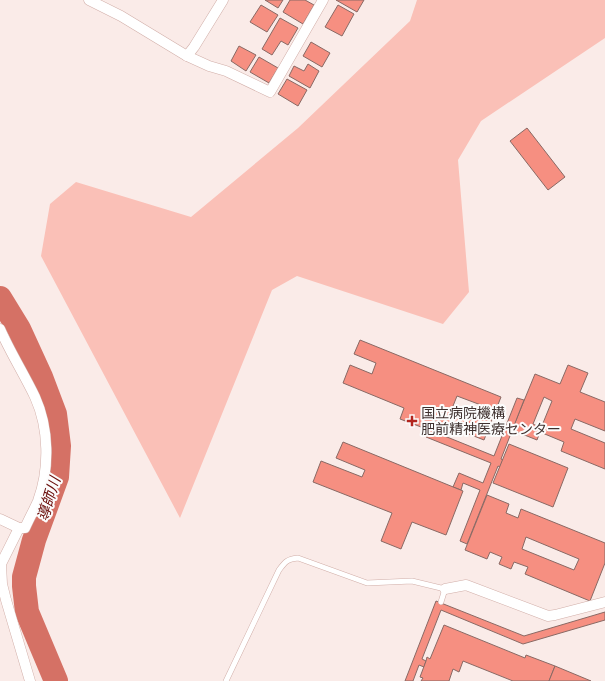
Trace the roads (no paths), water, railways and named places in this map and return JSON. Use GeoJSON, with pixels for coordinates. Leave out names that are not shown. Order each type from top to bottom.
{"type":"FeatureCollection","features":[{"type":"Feature","properties":{"kind":"street"},"geometry":{"type":"LineString","coordinates":[[89,0],[122,16],[187,56],[209,66],[226,71],[270,92],[323,0]]}},
{"type":"Feature","properties":{"kind":"street"},"geometry":{"type":"LineString","coordinates":[[187,56],[223,0]]}},
{"type":"Feature","properties":{"kind":"street"},"geometry":{"type":"LineString","coordinates":[[0,329],[36,398],[44,424],[46,446],[44,477],[38,500],[25,528],[19,528],[0,519]]}},
{"type":"Feature","properties":{"kind":"street"},"geometry":{"type":"LineString","coordinates":[[19,528],[1,564],[2,584],[30,681]]}},
{"type":"Feature","properties":{"kind":"street"},"geometry":{"type":"LineString","coordinates":[[446,590],[466,584],[548,616],[605,602]]}},
{"type":"Feature","properties":{"kind":"lane"},"geometry":{"type":"LineString","coordinates":[[226,681],[279,570],[290,558],[298,558],[367,583],[412,581],[446,590],[441,602]]}},
{"type":"Feature","properties":{"kind":"waterway","name":"導師川"},"geometry":{"type":"LineString","coordinates":[[0,298],[19,329],[41,377],[55,414],[59,446],[57,477],[34,540],[24,577],[24,586],[27,612],[56,681]]}},
{"type":"Feature","properties":{"kind":"place","name":"国立病院機構 肥前精神医療センター"},"geometry":{"type":"Point","coordinates":[412,421]}}]}
